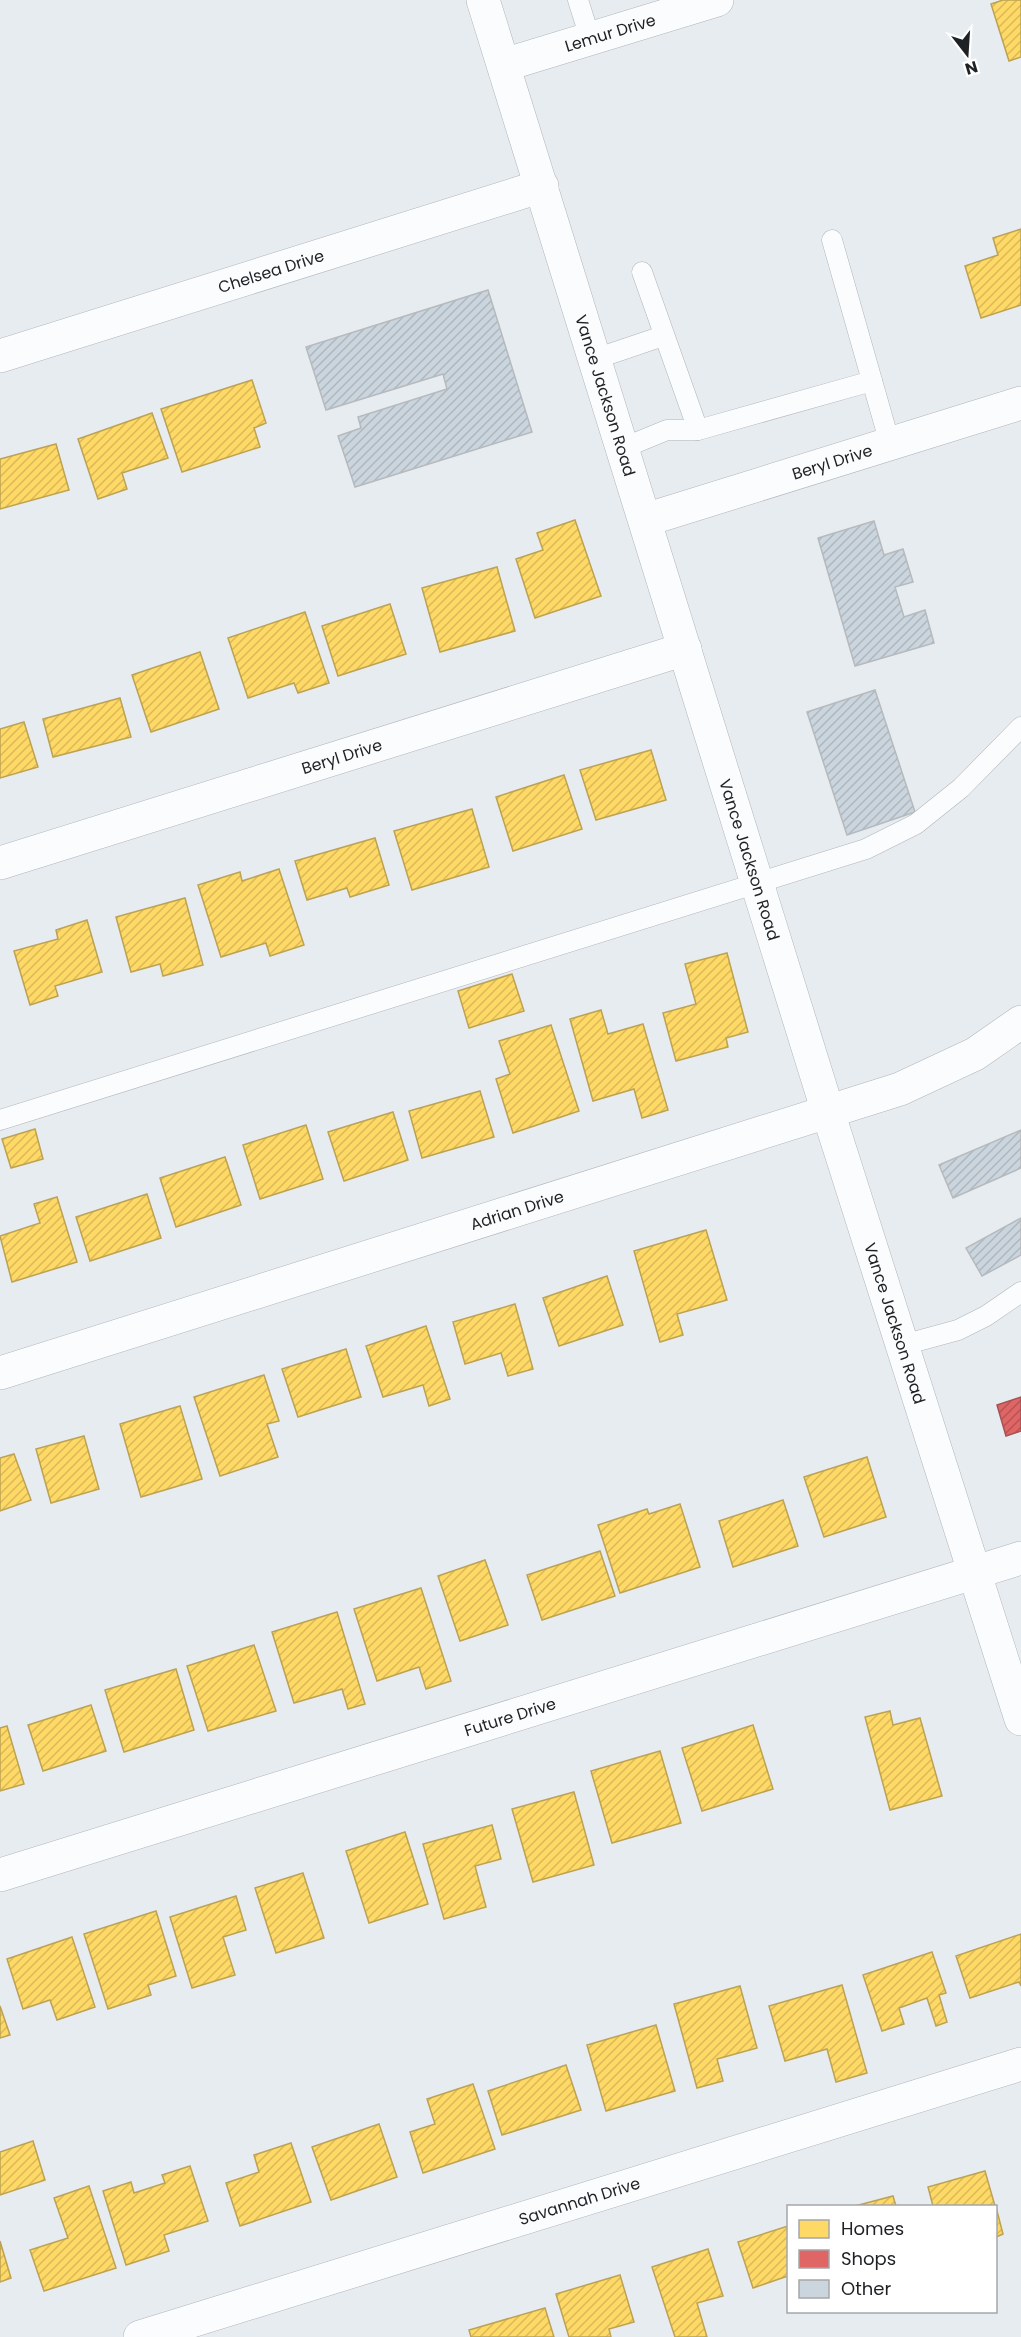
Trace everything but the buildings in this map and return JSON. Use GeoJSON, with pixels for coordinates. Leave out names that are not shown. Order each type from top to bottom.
{"type":"FeatureCollection","features":[{"type":"Feature","properties":{"kind":"street","name":"Vance Jackson Road"},"geometry":{"type":"LineString","coordinates":[[483,0],[828,1112],[1021,1719]]}},
{"type":"Feature","properties":{"kind":"street","name":"Lemur Drive"},"geometry":{"type":"LineString","coordinates":[[504,65],[591,38],[661,8],[717,0]]}},
{"type":"Feature","properties":{"kind":"street","name":"Chelsea Drive"},"geometry":{"type":"LineString","coordinates":[[0,356],[542,186]]}},
{"type":"Feature","properties":{"kind":"street","name":"Beryl Drive"},"geometry":{"type":"LineString","coordinates":[[645,520],[1021,403]]}},
{"type":"Feature","properties":{"kind":"street","name":"Beryl Drive"},"geometry":{"type":"LineString","coordinates":[[0,863],[685,649]]}},
{"type":"Feature","properties":{"kind":"street","name":"Adrian Drive"},"geometry":{"type":"LineString","coordinates":[[0,1373],[828,1112],[936,1074],[975,1054],[1021,1022]]}},
{"type":"Feature","properties":{"kind":"street","name":"Future Drive"},"geometry":{"type":"LineString","coordinates":[[0,1875],[1021,1558]]}},
{"type":"Feature","properties":{"kind":"street","name":"Savannah Drive"},"geometry":{"type":"LineString","coordinates":[[140,2337],[1021,2064]]}},
{"type":"Feature","properties":{"kind":"lane"},"geometry":{"type":"LineString","coordinates":[[578,0],[591,38]]}},
{"type":"Feature","properties":{"kind":"lane"},"geometry":{"type":"LineString","coordinates":[[832,240],[890,444]]}},
{"type":"Feature","properties":{"kind":"lane"},"geometry":{"type":"LineString","coordinates":[[642,272],[698,430]]}},
{"type":"Feature","properties":{"kind":"lane"},"geometry":{"type":"LineString","coordinates":[[595,359],[663,336]]}},
{"type":"Feature","properties":{"kind":"lane"},"geometry":{"type":"LineString","coordinates":[[623,448],[667,430],[698,430],[872,381]]}},
{"type":"Feature","properties":{"kind":"lane"},"geometry":{"type":"LineString","coordinates":[[0,1120],[866,849],[916,824],[961,788],[1021,727]]}},
{"type":"Feature","properties":{"kind":"lane"},"geometry":{"type":"LineString","coordinates":[[903,1345],[958,1330],[986,1316],[1021,1292]]}}]}
